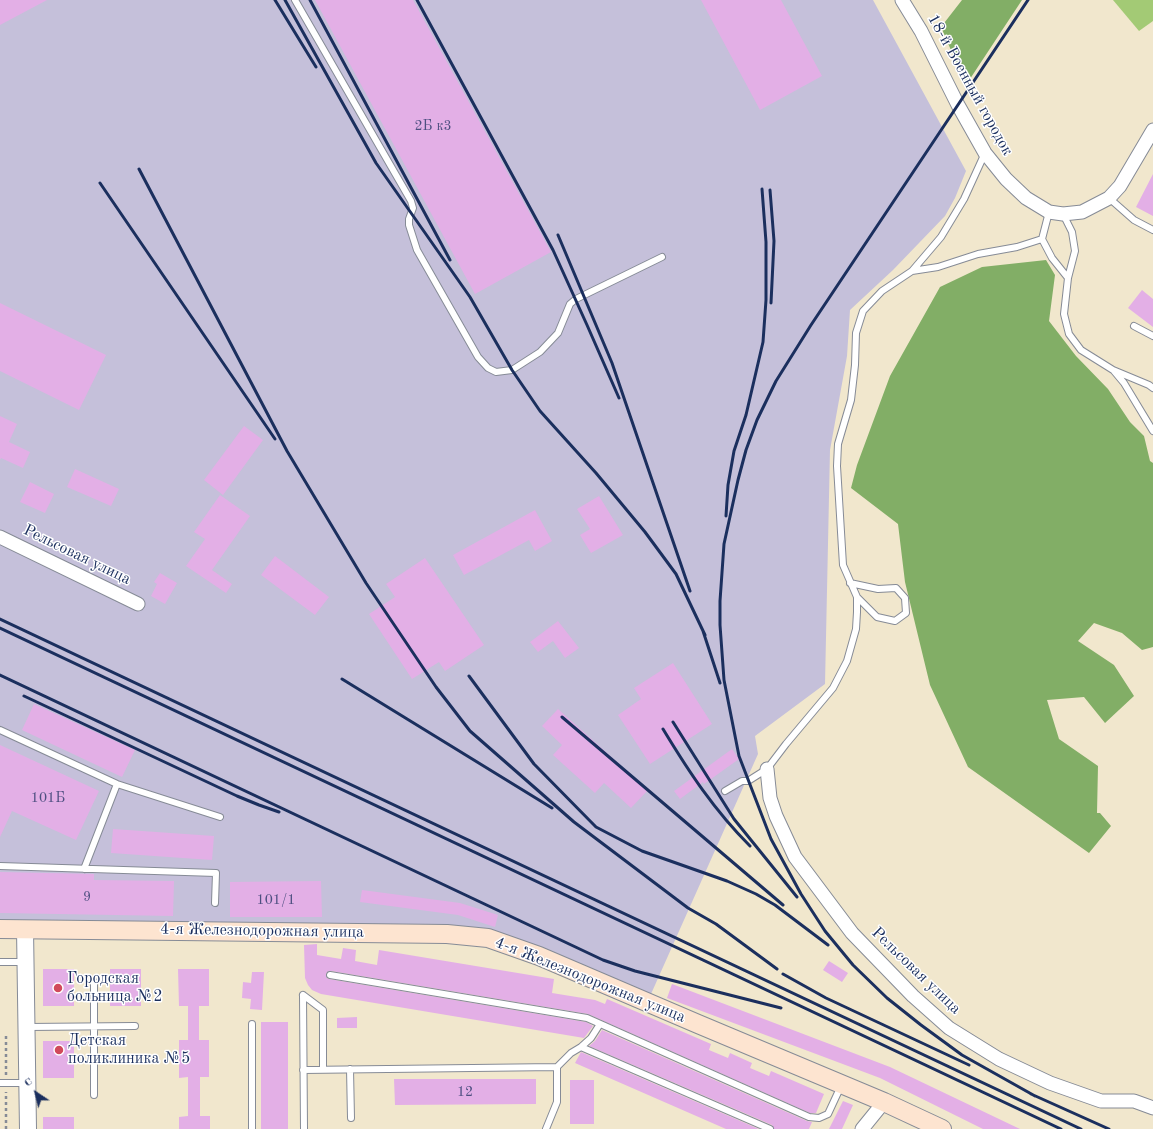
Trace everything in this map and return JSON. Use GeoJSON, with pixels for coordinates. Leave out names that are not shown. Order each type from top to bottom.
{"type":"FeatureCollection","features":[{"type":"Feature","properties":{"kind":"main road","name":"4-я Железнодорожная улица"},"geometry":{"type":"LineString","coordinates":[[0,929],[447,934],[488,938],[539,956],[884,1102],[942,1129]]}},
{"type":"Feature","properties":{"kind":"street","name":"18-й Военный городок"},"geometry":{"type":"LineString","coordinates":[[902,0],[985,153],[1006,179],[1026,198],[1049,212],[1063,214],[1082,212],[1109,198],[1120,186],[1153,130]]}},
{"type":"Feature","properties":{"kind":"street","name":"Рельсовая улица"},"geometry":{"type":"LineString","coordinates":[[0,537],[138,604]]}},
{"type":"Feature","properties":{"kind":"street","name":"Рельсовая улица"},"geometry":{"type":"LineString","coordinates":[[767,769],[770,798],[795,857],[852,933],[913,996],[949,1028],[999,1058],[1050,1083],[1101,1101],[1134,1101],[1153,1108]]}},
{"type":"Feature","properties":{"kind":"street"},"geometry":{"type":"LineString","coordinates":[[25,929],[28,1129]]}},
{"type":"Feature","properties":{"kind":"street"},"geometry":{"type":"LineString","coordinates":[[862,1129],[884,1102]]}},
{"type":"Feature","properties":{"kind":"lane"},"geometry":{"type":"LineString","coordinates":[[295,0],[412,201],[413,208],[409,219],[409,225],[417,250],[478,357],[488,368],[496,372],[512,370],[540,352],[558,334],[570,304],[662,257]]}},
{"type":"Feature","properties":{"kind":"lane"},"geometry":{"type":"LineString","coordinates":[[725,791],[742,781],[748,781],[767,769],[833,688],[848,661],[856,629],[857,612],[856,597],[843,565],[837,466],[838,444],[852,400],[856,333],[863,311],[882,291],[912,271],[941,237],[964,199],[985,153]]}},
{"type":"Feature","properties":{"kind":"lane"},"geometry":{"type":"LineString","coordinates":[[1109,198],[1134,220],[1153,230]]}},
{"type":"Feature","properties":{"kind":"lane"},"geometry":{"type":"LineString","coordinates":[[1049,212],[1042,239],[1052,258],[1068,278]]}},
{"type":"Feature","properties":{"kind":"lane"},"geometry":{"type":"LineString","coordinates":[[1063,214],[1072,232],[1075,251],[1068,278],[1064,314],[1069,334],[1081,350],[1113,370],[1153,388]]}},
{"type":"Feature","properties":{"kind":"lane"},"geometry":{"type":"LineString","coordinates":[[912,271],[938,267],[978,254],[1017,247],[1042,239]]}},
{"type":"Feature","properties":{"kind":"lane"},"geometry":{"type":"LineString","coordinates":[[1134,326],[1153,336]]}},
{"type":"Feature","properties":{"kind":"lane"},"geometry":{"type":"LineString","coordinates":[[1113,370],[1124,383],[1153,431]]}},
{"type":"Feature","properties":{"kind":"lane"},"geometry":{"type":"LineString","coordinates":[[850,583],[878,589],[896,588],[905,598],[906,613],[895,621],[877,617],[856,597]]}},
{"type":"Feature","properties":{"kind":"lane"},"geometry":{"type":"LineString","coordinates":[[0,730],[117,784],[220,817]]}},
{"type":"Feature","properties":{"kind":"lane"},"geometry":{"type":"LineString","coordinates":[[84,869],[117,784]]}},
{"type":"Feature","properties":{"kind":"lane"},"geometry":{"type":"LineString","coordinates":[[0,866],[216,873],[215,904]]}},
{"type":"Feature","properties":{"kind":"lane"},"geometry":{"type":"LineString","coordinates":[[0,962],[25,962]]}},
{"type":"Feature","properties":{"kind":"lane"},"geometry":{"type":"LineString","coordinates":[[330,975],[587,1018],[808,1117],[819,1118],[828,1114],[841,1084]]}},
{"type":"Feature","properties":{"kind":"lane"},"geometry":{"type":"LineString","coordinates":[[94,982],[94,1095]]}},
{"type":"Feature","properties":{"kind":"lane"},"geometry":{"type":"LineString","coordinates":[[304,1129],[303,995],[323,1010],[323,1069]]}},
{"type":"Feature","properties":{"kind":"lane"},"geometry":{"type":"LineString","coordinates":[[252,1024],[252,1129]]}},
{"type":"Feature","properties":{"kind":"lane"},"geometry":{"type":"LineString","coordinates":[[546,1129],[557,1102],[558,1067],[571,1053],[591,1038],[600,1024]]}},
{"type":"Feature","properties":{"kind":"lane"},"geometry":{"type":"LineString","coordinates":[[26,1027],[135,1026]]}},
{"type":"Feature","properties":{"kind":"lane"},"geometry":{"type":"LineString","coordinates":[[581,1047],[770,1129]]}},
{"type":"Feature","properties":{"kind":"lane"},"geometry":{"type":"LineString","coordinates":[[303,1070],[558,1067]]}},
{"type":"Feature","properties":{"kind":"lane"},"geometry":{"type":"LineString","coordinates":[[350,1069],[351,1118]]}},
{"type":"Feature","properties":{"kind":"lane"},"geometry":{"type":"LineString","coordinates":[[0,1083],[27,1083]]}},
{"type":"Feature","properties":{"kind":"shaded area"},"geometry":{"type":"Polygon","coordinates":[[[0,0],[873,0],[966,171],[955,198],[945,216],[893,270],[850,310],[847,356],[830,450],[825,684],[755,736],[758,754],[651,994],[544,948],[491,933],[346,925],[0,920],[0,0]]]}},
{"type":"Feature","properties":{"kind":"green space"},"geometry":{"type":"Polygon","coordinates":[[[962,0],[1022,0],[966,85],[941,27],[962,0]]]}},
{"type":"Feature","properties":{"kind":"green space"},"geometry":{"type":"Polygon","coordinates":[[[1113,0],[1153,0],[1153,21],[1139,31],[1113,0]]]}},
{"type":"Feature","properties":{"kind":"green space"},"geometry":{"type":"Polygon","coordinates":[[[1046,260],[1055,275],[1049,321],[1076,356],[1108,389],[1130,422],[1144,436],[1150,461],[1153,463],[1153,647],[1142,650],[1122,633],[1094,623],[1078,641],[1114,665],[1134,696],[1105,723],[1084,697],[1047,700],[1059,739],[1098,766],[1097,813],[1100,813],[1111,826],[1089,853],[968,767],[930,685],[905,582],[898,524],[851,488],[857,465],[890,376],[940,287],[982,267],[1046,260]]]}},
{"type":"Feature","properties":{"kind":"building"},"geometry":{"type":"Polygon","coordinates":[[[0,0],[47,0],[0,25],[0,0]]]}},
{"type":"Feature","properties":{"kind":"building"},"geometry":{"type":"Polygon","coordinates":[[[315,0],[413,0],[551,252],[475,294],[315,0]]]}},
{"type":"Feature","properties":{"kind":"building"},"geometry":{"type":"Polygon","coordinates":[[[701,0],[781,0],[822,76],[760,110],[701,0]]]}},
{"type":"Feature","properties":{"kind":"building"},"geometry":{"type":"Polygon","coordinates":[[[1153,174],[1153,216],[1136,207],[1153,174]]]}},
{"type":"Feature","properties":{"kind":"building"},"geometry":{"type":"Polygon","coordinates":[[[1142,290],[1153,299],[1153,327],[1128,308],[1142,290]]]}},
{"type":"Feature","properties":{"kind":"building"},"geometry":{"type":"Polygon","coordinates":[[[0,303],[106,355],[79,410],[0,371],[0,303]]]}},
{"type":"Feature","properties":{"kind":"building"},"geometry":{"type":"Polygon","coordinates":[[[0,416],[17,424],[9,442],[30,452],[23,468],[1,458],[0,460],[0,416]]]}},
{"type":"Feature","properties":{"kind":"building"},"geometry":{"type":"Polygon","coordinates":[[[244,426],[263,440],[223,495],[204,480],[244,426]]]}},
{"type":"Feature","properties":{"kind":"building"},"geometry":{"type":"Polygon","coordinates":[[[75,469],[119,489],[111,506],[67,487],[75,469]]]}},
{"type":"Feature","properties":{"kind":"building"},"geometry":{"type":"Polygon","coordinates":[[[30,482],[54,494],[45,513],[20,502],[30,482]]]}},
{"type":"Feature","properties":{"kind":"building"},"geometry":{"type":"Polygon","coordinates":[[[220,495],[250,516],[212,570],[232,584],[226,593],[186,566],[205,539],[194,532],[220,495]]]}},
{"type":"Feature","properties":{"kind":"building"},"geometry":{"type":"Polygon","coordinates":[[[599,496],[623,535],[591,553],[580,535],[590,529],[577,509],[599,496]]]}},
{"type":"Feature","properties":{"kind":"building"},"geometry":{"type":"Polygon","coordinates":[[[535,510],[552,541],[535,551],[529,540],[464,575],[453,555],[535,510]]]}},
{"type":"Feature","properties":{"kind":"building"},"geometry":{"type":"Polygon","coordinates":[[[275,556],[329,597],[315,615],[261,575],[275,556]]]}},
{"type":"Feature","properties":{"kind":"building"},"geometry":{"type":"Polygon","coordinates":[[[425,558],[484,645],[445,671],[439,662],[412,679],[369,614],[395,597],[386,584],[425,558]]]}},
{"type":"Feature","properties":{"kind":"building"},"geometry":{"type":"Polygon","coordinates":[[[160,573],[177,583],[165,604],[151,596],[157,584],[154,582],[160,573]]]}},
{"type":"Feature","properties":{"kind":"building"},"geometry":{"type":"Polygon","coordinates":[[[558,621],[579,648],[565,658],[553,641],[538,652],[530,642],[558,621]]]}},
{"type":"Feature","properties":{"kind":"building"},"geometry":{"type":"Polygon","coordinates":[[[673,663],[712,724],[650,764],[618,715],[641,699],[634,688],[673,663]]]}},
{"type":"Feature","properties":{"kind":"building"},"geometry":{"type":"Polygon","coordinates":[[[34,704],[135,750],[122,777],[22,730],[34,704]]]}},
{"type":"Feature","properties":{"kind":"building"},"geometry":{"type":"Polygon","coordinates":[[[558,709],[648,790],[631,808],[604,783],[595,793],[553,755],[562,745],[542,726],[558,709]]]}},
{"type":"Feature","properties":{"kind":"building"},"geometry":{"type":"Polygon","coordinates":[[[0,745],[99,791],[76,840],[12,811],[0,837],[0,745]]]}},
{"type":"Feature","properties":{"kind":"building"},"geometry":{"type":"Polygon","coordinates":[[[732,749],[739,759],[680,799],[674,791],[732,749]]]}},
{"type":"Feature","properties":{"kind":"building"},"geometry":{"type":"Polygon","coordinates":[[[113,829],[214,836],[212,860],[111,853],[113,829]]]}},
{"type":"Feature","properties":{"kind":"building"},"geometry":{"type":"Polygon","coordinates":[[[0,872],[94,874],[94,880],[174,881],[173,916],[0,913],[0,872]]]}},
{"type":"Feature","properties":{"kind":"building"},"geometry":{"type":"Polygon","coordinates":[[[321,881],[322,917],[230,917],[230,882],[321,881]]]}},
{"type":"Feature","properties":{"kind":"building"},"geometry":{"type":"Polygon","coordinates":[[[362,890],[460,903],[498,915],[495,927],[458,915],[360,902],[362,890]]]}},
{"type":"Feature","properties":{"kind":"building"},"geometry":{"type":"Polygon","coordinates":[[[317,944],[317,955],[341,959],[343,948],[356,950],[355,961],[377,965],[379,950],[554,979],[552,993],[595,1000],[605,1004],[607,999],[711,1044],[709,1050],[728,1058],[730,1053],[752,1063],[750,1068],[769,1076],[771,1071],[824,1094],[816,1113],[810,1113],[588,1014],[331,971],[327,972],[326,975],[329,979],[586,1022],[593,1026],[584,1038],[321,994],[312,990],[305,978],[304,945],[317,944]]]}},
{"type":"Feature","properties":{"kind":"building"},"geometry":{"type":"Polygon","coordinates":[[[829,961],[848,973],[842,982],[823,970],[829,961]]]}},
{"type":"Feature","properties":{"kind":"building","name":"Городская больница №2"},"geometry":{"type":"Polygon","coordinates":[[[43,969],[74,969],[74,1006],[43,1006],[43,969]]]}},
{"type":"Feature","properties":{"kind":"building"},"geometry":{"type":"Polygon","coordinates":[[[110,969],[141,969],[141,1006],[110,1006],[110,969]]]}},
{"type":"Feature","properties":{"kind":"building"},"geometry":{"type":"Polygon","coordinates":[[[178,969],[209,969],[209,1006],[199,1006],[199,1040],[209,1040],[209,1077],[200,1077],[200,1116],[210,1116],[210,1129],[179,1129],[179,1117],[188,1116],[188,1077],[179,1078],[179,1040],[188,1040],[188,1006],[179,1006],[178,969]]]}},
{"type":"Feature","properties":{"kind":"building"},"geometry":{"type":"Polygon","coordinates":[[[252,972],[264,972],[262,1010],[250,1009],[251,999],[242,998],[243,982],[251,983],[252,972]]]}},
{"type":"Feature","properties":{"kind":"building"},"geometry":{"type":"Polygon","coordinates":[[[672,984],[890,1067],[1020,1129],[983,1129],[880,1078],[667,998],[672,984]]]}},
{"type":"Feature","properties":{"kind":"building"},"geometry":{"type":"Polygon","coordinates":[[[357,1017],[357,1028],[337,1028],[337,1018],[357,1017]]]}},
{"type":"Feature","properties":{"kind":"building"},"geometry":{"type":"Polygon","coordinates":[[[261,1022],[288,1022],[288,1129],[261,1129],[261,1022]]]}},
{"type":"Feature","properties":{"kind":"building"},"geometry":{"type":"Polygon","coordinates":[[[602,1030],[812,1122],[809,1129],[774,1129],[772,1125],[589,1046],[595,1041],[602,1030]]]}},
{"type":"Feature","properties":{"kind":"building","name":"Детская поликлиника №5"},"geometry":{"type":"Polygon","coordinates":[[[43,1041],[74,1041],[74,1078],[43,1078],[43,1041]]]}},
{"type":"Feature","properties":{"kind":"building"},"geometry":{"type":"Polygon","coordinates":[[[581,1052],[759,1129],[726,1129],[575,1063],[581,1052]]]}},
{"type":"Feature","properties":{"kind":"building"},"geometry":{"type":"Polygon","coordinates":[[[394,1079],[536,1079],[536,1104],[395,1105],[394,1079]]]}},
{"type":"Feature","properties":{"kind":"building"},"geometry":{"type":"Polygon","coordinates":[[[570,1080],[594,1080],[594,1124],[570,1124],[570,1080]]]}},
{"type":"Feature","properties":{"kind":"building"},"geometry":{"type":"Polygon","coordinates":[[[843,1101],[853,1105],[842,1129],[829,1129],[843,1101]]]}},
{"type":"Feature","properties":{"kind":"building"},"geometry":{"type":"Polygon","coordinates":[[[43,1117],[74,1117],[74,1129],[43,1129],[43,1117]]]}},
{"type":"Feature","properties":{"kind":"railway"},"geometry":{"type":"LineString","coordinates":[[275,0],[316,67]]}},
{"type":"Feature","properties":{"kind":"railway"},"geometry":{"type":"LineString","coordinates":[[285,0],[376,163],[470,297],[512,370],[540,411],[596,473],[645,532],[676,574],[705,635]]}},
{"type":"Feature","properties":{"kind":"railway"},"geometry":{"type":"LineString","coordinates":[[310,0],[450,260]]}},
{"type":"Feature","properties":{"kind":"railway"},"geometry":{"type":"LineString","coordinates":[[417,0],[553,250],[619,398]]}},
{"type":"Feature","properties":{"kind":"railway"},"geometry":{"type":"LineString","coordinates":[[1028,0],[811,325],[776,381],[757,420],[746,450],[738,480],[724,544],[720,625],[724,680],[739,756],[771,839],[801,894],[825,931],[853,965],[887,998],[921,1025],[962,1055],[1035,1096]]}},
{"type":"Feature","properties":{"kind":"railway"},"geometry":{"type":"LineString","coordinates":[[139,169],[287,451],[366,583],[436,687],[470,731],[574,822],[688,908],[716,924],[777,969]]}},
{"type":"Feature","properties":{"kind":"railway"},"geometry":{"type":"LineString","coordinates":[[100,183],[275,439]]}},
{"type":"Feature","properties":{"kind":"railway"},"geometry":{"type":"LineString","coordinates":[[726,516],[728,485],[734,451],[746,415],[763,342],[766,300],[766,242],[762,189]]}},
{"type":"Feature","properties":{"kind":"railway"},"geometry":{"type":"LineString","coordinates":[[770,190],[774,241],[771,303]]}},
{"type":"Feature","properties":{"kind":"railway"},"geometry":{"type":"LineString","coordinates":[[558,235],[612,363],[690,591]]}},
{"type":"Feature","properties":{"kind":"railway"},"geometry":{"type":"LineString","coordinates":[[0,619],[1081,1129]]}},
{"type":"Feature","properties":{"kind":"railway"},"geometry":{"type":"LineString","coordinates":[[0,628],[1061,1129]]}},
{"type":"Feature","properties":{"kind":"railway"},"geometry":{"type":"LineString","coordinates":[[703,631],[720,683]]}},
{"type":"Feature","properties":{"kind":"railway"},"geometry":{"type":"LineString","coordinates":[[0,675],[603,960],[635,971],[781,1008]]}},
{"type":"Feature","properties":{"kind":"railway"},"geometry":{"type":"LineString","coordinates":[[469,676],[534,764],[596,827],[642,851],[727,881],[756,894],[775,905],[828,945]]}},
{"type":"Feature","properties":{"kind":"railway"},"geometry":{"type":"LineString","coordinates":[[342,679],[552,808]]}},
{"type":"Feature","properties":{"kind":"railway"},"geometry":{"type":"LineString","coordinates":[[24,696],[237,796],[279,812]]}},
{"type":"Feature","properties":{"kind":"railway"},"geometry":{"type":"LineString","coordinates":[[562,717],[783,905]]}},
{"type":"Feature","properties":{"kind":"railway"},"geometry":{"type":"LineString","coordinates":[[673,722],[734,819],[797,897]]}},
{"type":"Feature","properties":{"kind":"railway"},"geometry":{"type":"LineString","coordinates":[[663,729],[703,790],[725,819],[750,846]]}},
{"type":"Feature","properties":{"kind":"railway"},"geometry":{"type":"LineString","coordinates":[[783,974],[826,998],[969,1065]]}},
{"type":"Feature","properties":{"kind":"railway"},"geometry":{"type":"LineString","coordinates":[[1031,1094],[1109,1129]]}},
{"type":"Feature","properties":{"kind":"place","name":"Городская больница №2"},"geometry":{"type":"Point","coordinates":[58,988]}},
{"type":"Feature","properties":{"kind":"place","name":"Детская поликлиника №5"},"geometry":{"type":"Point","coordinates":[59,1050]}}]}
